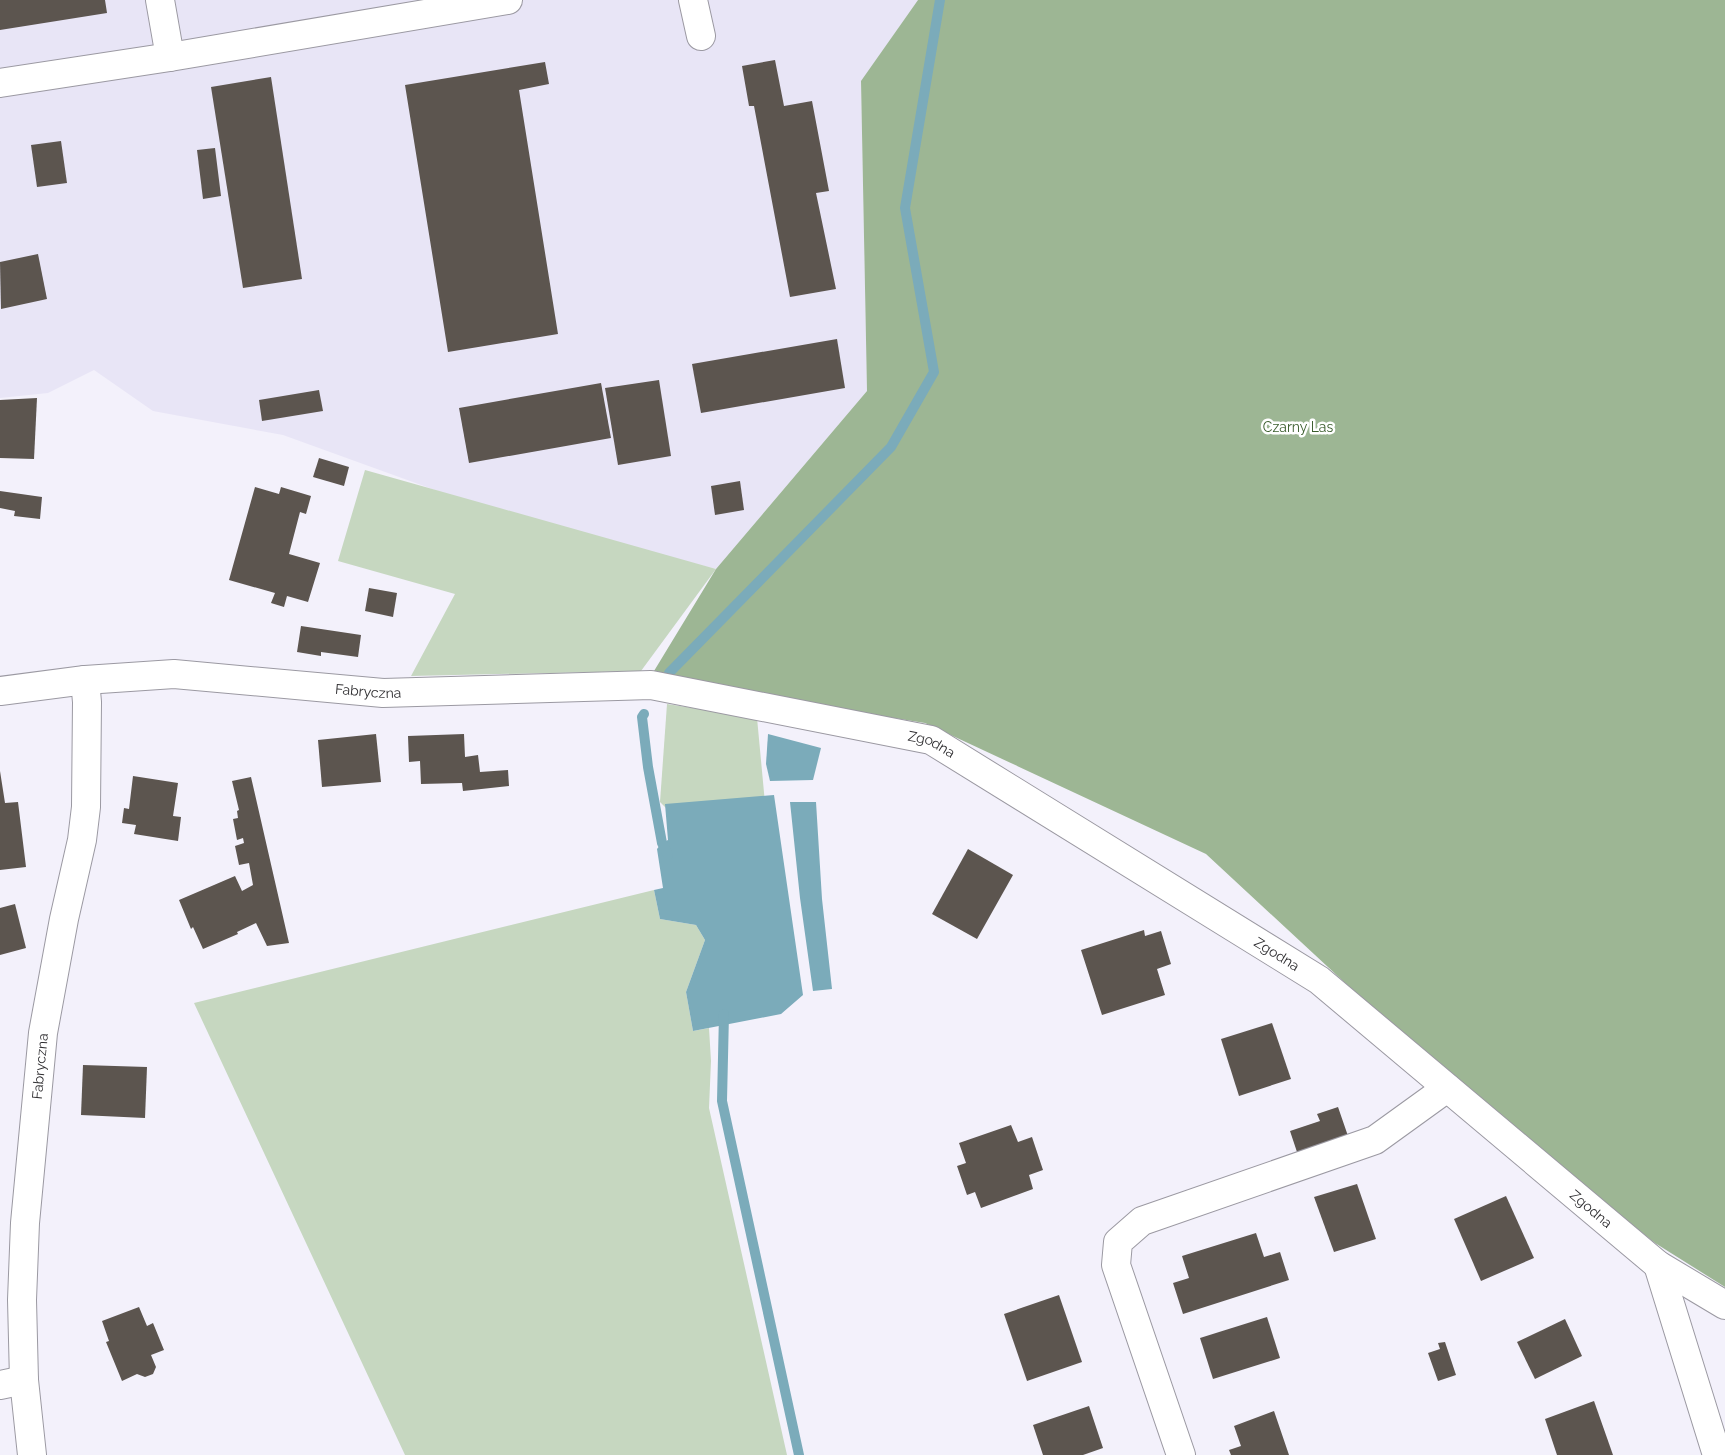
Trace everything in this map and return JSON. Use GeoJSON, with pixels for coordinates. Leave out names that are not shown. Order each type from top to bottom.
{"type":"FeatureCollection","features":[{"type":"Feature","properties":{"kind":"street"},"geometry":{"type":"LineString","coordinates":[[160,0],[170,57]]}},
{"type":"Feature","properties":{"kind":"street"},"geometry":{"type":"LineString","coordinates":[[0,83],[170,57],[508,0]]}},
{"type":"Feature","properties":{"kind":"street"},"geometry":{"type":"LineString","coordinates":[[693,0],[701,36]]}},
{"type":"Feature","properties":{"kind":"street","name":"Fabryczna"},"geometry":{"type":"LineString","coordinates":[[0,691],[86,680],[174,674],[383,694],[651,685]]}},
{"type":"Feature","properties":{"kind":"street","name":"Fabryczna"},"geometry":{"type":"LineString","coordinates":[[32,1455],[12,1382],[22,1300],[25,1223],[43,1032],[64,919],[82,840],[86,807],[86,680]]}},
{"type":"Feature","properties":{"kind":"street","name":"Zgodna"},"geometry":{"type":"LineString","coordinates":[[651,685],[931,740],[1319,980],[1658,1265],[1725,1305]]}},
{"type":"Feature","properties":{"kind":"street"},"geometry":{"type":"LineString","coordinates":[[1181,1455],[1116,1265],[1118,1242],[1142,1221],[1375,1140],[1447,1088]]}},
{"type":"Feature","properties":{"kind":"street"},"geometry":{"type":"LineString","coordinates":[[1658,1265],[1717,1455]]}},
{"type":"Feature","properties":{"kind":"shaded area"},"geometry":{"type":"Polygon","coordinates":[[[0,0],[918,0],[861,82],[867,391],[716,569],[504,515],[283,435],[153,411],[94,370],[48,393],[0,398],[0,0]]]}},
{"type":"Feature","properties":{"kind":"green space","name":"Czarny Las"},"geometry":{"type":"Polygon","coordinates":[[[918,0],[1725,0],[1725,1287],[1655,1243],[1452,1082],[1206,854],[925,723],[844,710],[654,671],[716,569],[867,391],[861,81],[918,0]]]}},
{"type":"Feature","properties":{"kind":"green space"},"geometry":{"type":"Polygon","coordinates":[[[365,470],[716,569],[641,671],[411,676],[455,594],[338,561],[365,470]]]}},
{"type":"Feature","properties":{"kind":"green space"},"geometry":{"type":"Polygon","coordinates":[[[667,704],[757,718],[765,803],[673,815],[660,802],[667,704]]]}},
{"type":"Feature","properties":{"kind":"green space"},"geometry":{"type":"Polygon","coordinates":[[[654,890],[660,919],[696,925],[705,940],[686,992],[693,1031],[709,1028],[711,1061],[709,1108],[787,1455],[405,1455],[194,1003],[654,890]]]}},
{"type":"Feature","properties":{"kind":"water"},"geometry":{"type":"Polygon","coordinates":[[[768,734],[821,748],[813,780],[770,781],[766,764],[768,734]]]}},
{"type":"Feature","properties":{"kind":"water"},"geometry":{"type":"Polygon","coordinates":[[[774,795],[803,995],[781,1014],[693,1031],[686,992],[705,940],[696,925],[660,919],[654,890],[663,888],[657,849],[668,840],[665,804],[774,795]]]}},
{"type":"Feature","properties":{"kind":"water"},"geometry":{"type":"Polygon","coordinates":[[[790,802],[816,802],[822,899],[832,989],[813,991],[800,898],[790,802]]]}},
{"type":"Feature","properties":{"kind":"building"},"geometry":{"type":"Polygon","coordinates":[[[0,0],[105,0],[107,13],[0,30],[0,0]]]}},
{"type":"Feature","properties":{"kind":"building"},"geometry":{"type":"Polygon","coordinates":[[[775,60],[784,106],[812,101],[829,191],[816,193],[836,289],[790,297],[754,106],[749,106],[742,66],[775,60]]]}},
{"type":"Feature","properties":{"kind":"building"},"geometry":{"type":"Polygon","coordinates":[[[545,62],[549,84],[519,90],[558,334],[448,352],[405,85],[545,62]]]}},
{"type":"Feature","properties":{"kind":"building"},"geometry":{"type":"Polygon","coordinates":[[[271,77],[302,279],[243,288],[211,87],[271,77]]]}},
{"type":"Feature","properties":{"kind":"building"},"geometry":{"type":"Polygon","coordinates":[[[61,141],[67,183],[37,187],[31,145],[61,141]]]}},
{"type":"Feature","properties":{"kind":"building"},"geometry":{"type":"Polygon","coordinates":[[[215,148],[221,196],[203,199],[197,150],[215,148]]]}},
{"type":"Feature","properties":{"kind":"building"},"geometry":{"type":"Polygon","coordinates":[[[38,254],[47,299],[1,309],[0,262],[38,254]]]}},
{"type":"Feature","properties":{"kind":"building"},"geometry":{"type":"Polygon","coordinates":[[[837,339],[845,388],[701,413],[692,364],[837,339]]]}},
{"type":"Feature","properties":{"kind":"building"},"geometry":{"type":"Polygon","coordinates":[[[659,380],[671,456],[618,465],[605,388],[659,380]]]}},
{"type":"Feature","properties":{"kind":"building"},"geometry":{"type":"Polygon","coordinates":[[[601,383],[611,438],[469,463],[459,408],[601,383]]]}},
{"type":"Feature","properties":{"kind":"building"},"geometry":{"type":"Polygon","coordinates":[[[319,390],[323,411],[262,421],[259,400],[319,390]]]}},
{"type":"Feature","properties":{"kind":"building"},"geometry":{"type":"Polygon","coordinates":[[[37,398],[34,459],[0,458],[0,400],[37,398]]]}},
{"type":"Feature","properties":{"kind":"building"},"geometry":{"type":"Polygon","coordinates":[[[319,458],[349,467],[344,486],[313,477],[319,458]]]}},
{"type":"Feature","properties":{"kind":"building"},"geometry":{"type":"Polygon","coordinates":[[[740,481],[744,510],[715,515],[711,486],[740,481]]]}},
{"type":"Feature","properties":{"kind":"building"},"geometry":{"type":"Polygon","coordinates":[[[255,487],[279,494],[281,487],[311,496],[306,514],[300,512],[289,554],[320,563],[308,602],[287,596],[284,607],[271,603],[275,593],[229,580],[255,487]]]}},
{"type":"Feature","properties":{"kind":"building"},"geometry":{"type":"Polygon","coordinates":[[[0,491],[42,497],[40,519],[14,516],[15,511],[0,508],[0,491]]]}},
{"type":"Feature","properties":{"kind":"building"},"geometry":{"type":"Polygon","coordinates":[[[369,588],[397,593],[393,617],[365,611],[369,588]]]}},
{"type":"Feature","properties":{"kind":"building"},"geometry":{"type":"Polygon","coordinates":[[[301,626],[361,635],[358,657],[321,652],[321,656],[297,652],[301,626]]]}},
{"type":"Feature","properties":{"kind":"building"},"geometry":{"type":"Polygon","coordinates":[[[376,734],[381,782],[322,787],[318,740],[376,734]]]}},
{"type":"Feature","properties":{"kind":"building"},"geometry":{"type":"Polygon","coordinates":[[[464,734],[465,757],[478,755],[480,772],[508,770],[509,786],[463,791],[462,783],[421,784],[420,761],[409,762],[408,736],[464,734]]]}},
{"type":"Feature","properties":{"kind":"building"},"geometry":{"type":"Polygon","coordinates":[[[0,771],[5,803],[18,802],[26,867],[0,870],[0,771]]]}},
{"type":"Feature","properties":{"kind":"building"},"geometry":{"type":"Polygon","coordinates":[[[133,776],[178,783],[173,816],[181,817],[178,841],[134,834],[136,825],[122,823],[124,808],[129,809],[133,776]]]}},
{"type":"Feature","properties":{"kind":"building"},"geometry":{"type":"Polygon","coordinates":[[[251,777],[289,943],[267,946],[256,923],[237,932],[238,934],[203,949],[193,927],[191,929],[179,900],[235,876],[242,891],[253,885],[249,863],[239,865],[235,846],[244,843],[243,838],[237,840],[233,819],[238,818],[237,811],[239,810],[232,781],[251,777]]]}},
{"type":"Feature","properties":{"kind":"building"},"geometry":{"type":"Polygon","coordinates":[[[968,849],[1013,875],[977,939],[932,914],[968,849]]]}},
{"type":"Feature","properties":{"kind":"building"},"geometry":{"type":"Polygon","coordinates":[[[15,904],[26,948],[0,955],[0,908],[15,904]]]}},
{"type":"Feature","properties":{"kind":"building"},"geometry":{"type":"Polygon","coordinates":[[[1144,930],[1145,936],[1161,931],[1171,964],[1157,969],[1165,995],[1102,1015],[1081,950],[1144,930]]]}},
{"type":"Feature","properties":{"kind":"building"},"geometry":{"type":"Polygon","coordinates":[[[1272,1023],[1291,1079],[1239,1096],[1221,1039],[1272,1023]]]}},
{"type":"Feature","properties":{"kind":"building"},"geometry":{"type":"Polygon","coordinates":[[[83,1065],[147,1067],[145,1118],[81,1115],[83,1065]]]}},
{"type":"Feature","properties":{"kind":"building"},"geometry":{"type":"Polygon","coordinates":[[[1338,1107],[1348,1136],[1297,1152],[1290,1131],[1320,1121],[1317,1114],[1338,1107]]]}},
{"type":"Feature","properties":{"kind":"building"},"geometry":{"type":"Polygon","coordinates":[[[1011,1125],[1018,1142],[1032,1137],[1043,1170],[1029,1175],[1033,1189],[981,1208],[975,1192],[967,1195],[957,1166],[966,1163],[959,1143],[1011,1125]]]}},
{"type":"Feature","properties":{"kind":"building"},"geometry":{"type":"Polygon","coordinates":[[[1357,1184],[1376,1239],[1334,1252],[1314,1197],[1357,1184]]]}},
{"type":"Feature","properties":{"kind":"building"},"geometry":{"type":"Polygon","coordinates":[[[1506,1196],[1534,1258],[1481,1281],[1454,1219],[1506,1196]]]}},
{"type":"Feature","properties":{"kind":"building"},"geometry":{"type":"Polygon","coordinates":[[[1256,1233],[1264,1257],[1280,1252],[1289,1280],[1183,1314],[1173,1283],[1189,1278],[1182,1256],[1256,1233]]]}},
{"type":"Feature","properties":{"kind":"building"},"geometry":{"type":"Polygon","coordinates":[[[1059,1295],[1082,1362],[1027,1381],[1004,1314],[1059,1295]]]}},
{"type":"Feature","properties":{"kind":"building"},"geometry":{"type":"Polygon","coordinates":[[[139,1307],[147,1326],[153,1323],[164,1350],[151,1355],[156,1367],[153,1374],[145,1377],[137,1374],[122,1381],[106,1342],[109,1341],[102,1321],[139,1307]]]}},
{"type":"Feature","properties":{"kind":"building"},"geometry":{"type":"Polygon","coordinates":[[[1267,1317],[1280,1358],[1213,1379],[1200,1338],[1267,1317]]]}},
{"type":"Feature","properties":{"kind":"building"},"geometry":{"type":"Polygon","coordinates":[[[1565,1319],[1582,1356],[1535,1379],[1517,1342],[1565,1319]]]}},
{"type":"Feature","properties":{"kind":"building"},"geometry":{"type":"Polygon","coordinates":[[[1445,1342],[1456,1375],[1438,1381],[1428,1353],[1440,1349],[1438,1343],[1445,1342]]]}},
{"type":"Feature","properties":{"kind":"building"},"geometry":{"type":"Polygon","coordinates":[[[1594,1401],[1613,1455],[1557,1455],[1545,1419],[1594,1401]]]}},
{"type":"Feature","properties":{"kind":"building"},"geometry":{"type":"Polygon","coordinates":[[[1089,1406],[1103,1448],[1083,1455],[1043,1455],[1033,1425],[1089,1406]]]}},
{"type":"Feature","properties":{"kind":"building"},"geometry":{"type":"Polygon","coordinates":[[[1274,1411],[1289,1455],[1231,1455],[1229,1450],[1241,1446],[1234,1426],[1274,1411]]]}},
{"type":"Feature","properties":{"kind":"waterway"},"geometry":{"type":"LineString","coordinates":[[669,673],[891,447],[934,372],[905,208],[940,0]]}},
{"type":"Feature","properties":{"kind":"waterway"},"geometry":{"type":"LineString","coordinates":[[644,714],[642,717],[648,767],[662,843],[668,855]]}},
{"type":"Feature","properties":{"kind":"waterway"},"geometry":{"type":"LineString","coordinates":[[724,1014],[722,1101],[799,1455]]}}]}
